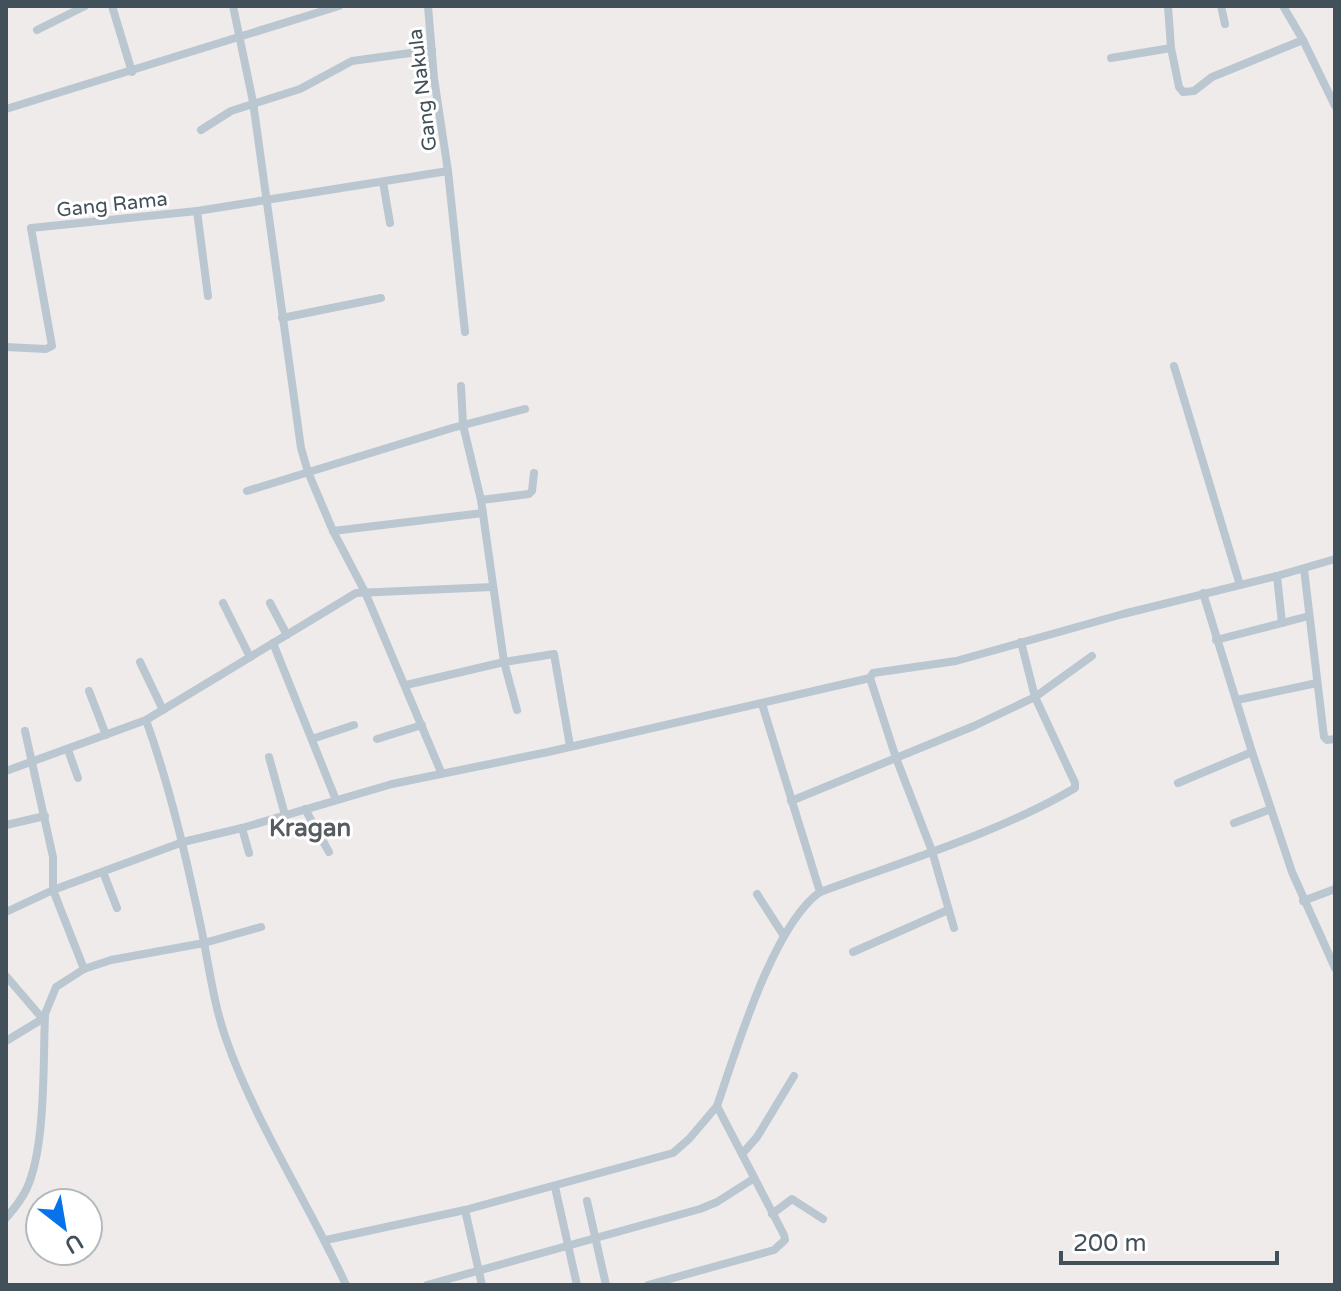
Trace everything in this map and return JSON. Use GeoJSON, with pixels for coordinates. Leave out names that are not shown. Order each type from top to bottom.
{"type":"FeatureCollection","features":[{"type":"Feature","properties":{"kind":"street"},"geometry":{"type":"LineString","coordinates":[[37,30],[85,6]]}},
{"type":"Feature","properties":{"kind":"street"},"geometry":{"type":"LineString","coordinates":[[112,6],[132,72]]}},
{"type":"Feature","properties":{"kind":"street"},"geometry":{"type":"LineString","coordinates":[[233,6],[253,102],[297,424],[308,472],[333,531],[365,592],[441,772]]}},
{"type":"Feature","properties":{"kind":"street"},"geometry":{"type":"LineString","coordinates":[[6,109],[339,6]]}},
{"type":"Feature","properties":{"kind":"street","name":"Gang Nakula"},"geometry":{"type":"LineString","coordinates":[[428,6],[465,332]]}},
{"type":"Feature","properties":{"kind":"street"},"geometry":{"type":"LineString","coordinates":[[1168,6],[1171,48],[1179,87],[1186,93],[1223,72],[1303,40]]}},
{"type":"Feature","properties":{"kind":"street"},"geometry":{"type":"LineString","coordinates":[[1221,6],[1225,24]]}},
{"type":"Feature","properties":{"kind":"street"},"geometry":{"type":"LineString","coordinates":[[1283,6],[1335,106]]}},
{"type":"Feature","properties":{"kind":"street"},"geometry":{"type":"LineString","coordinates":[[1111,58],[1171,48]]}},
{"type":"Feature","properties":{"kind":"street"},"geometry":{"type":"LineString","coordinates":[[201,130],[231,111],[300,89],[352,61],[432,50]]}},
{"type":"Feature","properties":{"kind":"street","name":"Gang Rama"},"geometry":{"type":"LineString","coordinates":[[6,347],[46,349],[52,346],[31,228],[267,202],[448,171]]}},
{"type":"Feature","properties":{"kind":"street"},"geometry":{"type":"LineString","coordinates":[[383,182],[390,223]]}},
{"type":"Feature","properties":{"kind":"street"},"geometry":{"type":"LineString","coordinates":[[197,211],[208,296]]}},
{"type":"Feature","properties":{"kind":"street"},"geometry":{"type":"LineString","coordinates":[[282,318],[381,298]]}},
{"type":"Feature","properties":{"kind":"street"},"geometry":{"type":"LineString","coordinates":[[1174,366],[1240,585]]}},
{"type":"Feature","properties":{"kind":"street"},"geometry":{"type":"LineString","coordinates":[[461,386],[463,425],[481,500],[504,662],[517,710]]}},
{"type":"Feature","properties":{"kind":"street"},"geometry":{"type":"LineString","coordinates":[[247,491],[525,409]]}},
{"type":"Feature","properties":{"kind":"street"},"geometry":{"type":"LineString","coordinates":[[481,500],[529,494],[534,473]]}},
{"type":"Feature","properties":{"kind":"street"},"geometry":{"type":"LineString","coordinates":[[333,531],[483,513]]}},
{"type":"Feature","properties":{"kind":"street"},"geometry":{"type":"LineString","coordinates":[[6,912],[53,890],[183,842],[441,772],[762,704],[870,678],[873,673],[956,661],[1335,559]]}},
{"type":"Feature","properties":{"kind":"street"},"geometry":{"type":"LineString","coordinates":[[1304,569],[1325,739],[1335,739]]}},
{"type":"Feature","properties":{"kind":"street"},"geometry":{"type":"LineString","coordinates":[[1277,576],[1282,623]]}},
{"type":"Feature","properties":{"kind":"street"},"geometry":{"type":"LineString","coordinates":[[6,771],[146,720],[356,593],[493,587]]}},
{"type":"Feature","properties":{"kind":"street"},"geometry":{"type":"LineString","coordinates":[[1203,593],[1252,752],[1303,901],[1335,968]]}},
{"type":"Feature","properties":{"kind":"street"},"geometry":{"type":"LineString","coordinates":[[223,603],[250,657]]}},
{"type":"Feature","properties":{"kind":"street"},"geometry":{"type":"LineString","coordinates":[[270,603],[287,635]]}},
{"type":"Feature","properties":{"kind":"street"},"geometry":{"type":"LineString","coordinates":[[1216,640],[1309,616]]}},
{"type":"Feature","properties":{"kind":"street"},"geometry":{"type":"LineString","coordinates":[[326,1240],[465,1210],[673,1153],[717,1106],[765,975],[784,936],[811,898],[1019,815],[1075,788],[1035,697],[1021,642]]}},
{"type":"Feature","properties":{"kind":"street"},"geometry":{"type":"LineString","coordinates":[[273,643],[336,800]]}},
{"type":"Feature","properties":{"kind":"street"},"geometry":{"type":"LineString","coordinates":[[406,685],[551,653],[556,655],[570,746]]}},
{"type":"Feature","properties":{"kind":"street"},"geometry":{"type":"LineString","coordinates":[[791,801],[974,726],[1035,697],[1092,656]]}},
{"type":"Feature","properties":{"kind":"street"},"geometry":{"type":"LineString","coordinates":[[140,662],[163,710]]}},
{"type":"Feature","properties":{"kind":"street"},"geometry":{"type":"LineString","coordinates":[[870,678],[896,758],[932,851],[954,928]]}},
{"type":"Feature","properties":{"kind":"street"},"geometry":{"type":"LineString","coordinates":[[1237,700],[1317,683]]}},
{"type":"Feature","properties":{"kind":"street"},"geometry":{"type":"LineString","coordinates":[[89,691],[106,735]]}},
{"type":"Feature","properties":{"kind":"street"},"geometry":{"type":"LineString","coordinates":[[762,704],[820,892]]}},
{"type":"Feature","properties":{"kind":"street"},"geometry":{"type":"LineString","coordinates":[[146,720],[183,842],[227,1044],[346,1285]]}},
{"type":"Feature","properties":{"kind":"street"},"geometry":{"type":"LineString","coordinates":[[312,739],[354,725]]}},
{"type":"Feature","properties":{"kind":"street"},"geometry":{"type":"LineString","coordinates":[[377,739],[422,725]]}},
{"type":"Feature","properties":{"kind":"street"},"geometry":{"type":"LineString","coordinates":[[25,731],[53,857],[53,890],[84,969]]}},
{"type":"Feature","properties":{"kind":"street"},"geometry":{"type":"LineString","coordinates":[[68,750],[78,778]]}},
{"type":"Feature","properties":{"kind":"street"},"geometry":{"type":"LineString","coordinates":[[1178,783],[1252,752]]}},
{"type":"Feature","properties":{"kind":"street"},"geometry":{"type":"LineString","coordinates":[[269,757],[285,815]]}},
{"type":"Feature","properties":{"kind":"street"},"geometry":{"type":"LineString","coordinates":[[305,809],[329,852]]}},
{"type":"Feature","properties":{"kind":"street"},"geometry":{"type":"LineString","coordinates":[[1234,823],[1271,809]]}},
{"type":"Feature","properties":{"kind":"street"},"geometry":{"type":"LineString","coordinates":[[6,825],[45,816]]}},
{"type":"Feature","properties":{"kind":"street"},"geometry":{"type":"LineString","coordinates":[[242,828],[249,853]]}},
{"type":"Feature","properties":{"kind":"street"},"geometry":{"type":"LineString","coordinates":[[103,872],[117,908]]}},
{"type":"Feature","properties":{"kind":"street"},"geometry":{"type":"LineString","coordinates":[[1303,901],[1335,889]]}},
{"type":"Feature","properties":{"kind":"street"},"geometry":{"type":"LineString","coordinates":[[757,894],[784,936]]}},
{"type":"Feature","properties":{"kind":"street"},"geometry":{"type":"LineString","coordinates":[[853,952],[948,910]]}},
{"type":"Feature","properties":{"kind":"street"},"geometry":{"type":"LineString","coordinates":[[6,1218],[27,1188],[31,1174],[41,1108],[44,1016],[56,987],[84,969],[111,960],[204,943],[261,927]]}},
{"type":"Feature","properties":{"kind":"street"},"geometry":{"type":"LineString","coordinates":[[6,976],[44,1016]]}},
{"type":"Feature","properties":{"kind":"street"},"geometry":{"type":"LineString","coordinates":[[6,1041],[44,1016]]}},
{"type":"Feature","properties":{"kind":"street"},"geometry":{"type":"LineString","coordinates":[[742,1154],[757,1137],[794,1076]]}},
{"type":"Feature","properties":{"kind":"street"},"geometry":{"type":"LineString","coordinates":[[648,1285],[779,1248],[785,1240],[717,1106]]}},
{"type":"Feature","properties":{"kind":"street"},"geometry":{"type":"LineString","coordinates":[[427,1285],[712,1205],[753,1179]]}},
{"type":"Feature","properties":{"kind":"street"},"geometry":{"type":"LineString","coordinates":[[555,1187],[577,1285]]}},
{"type":"Feature","properties":{"kind":"street"},"geometry":{"type":"LineString","coordinates":[[772,1214],[792,1199],[823,1219]]}},
{"type":"Feature","properties":{"kind":"street"},"geometry":{"type":"LineString","coordinates":[[587,1201],[606,1285]]}},
{"type":"Feature","properties":{"kind":"street"},"geometry":{"type":"LineString","coordinates":[[465,1210],[482,1285]]}},
{"type":"Feature","properties":{"kind":"district","name":"Kragan"},"geometry":{"type":"Point","coordinates":[310,828]}}]}
